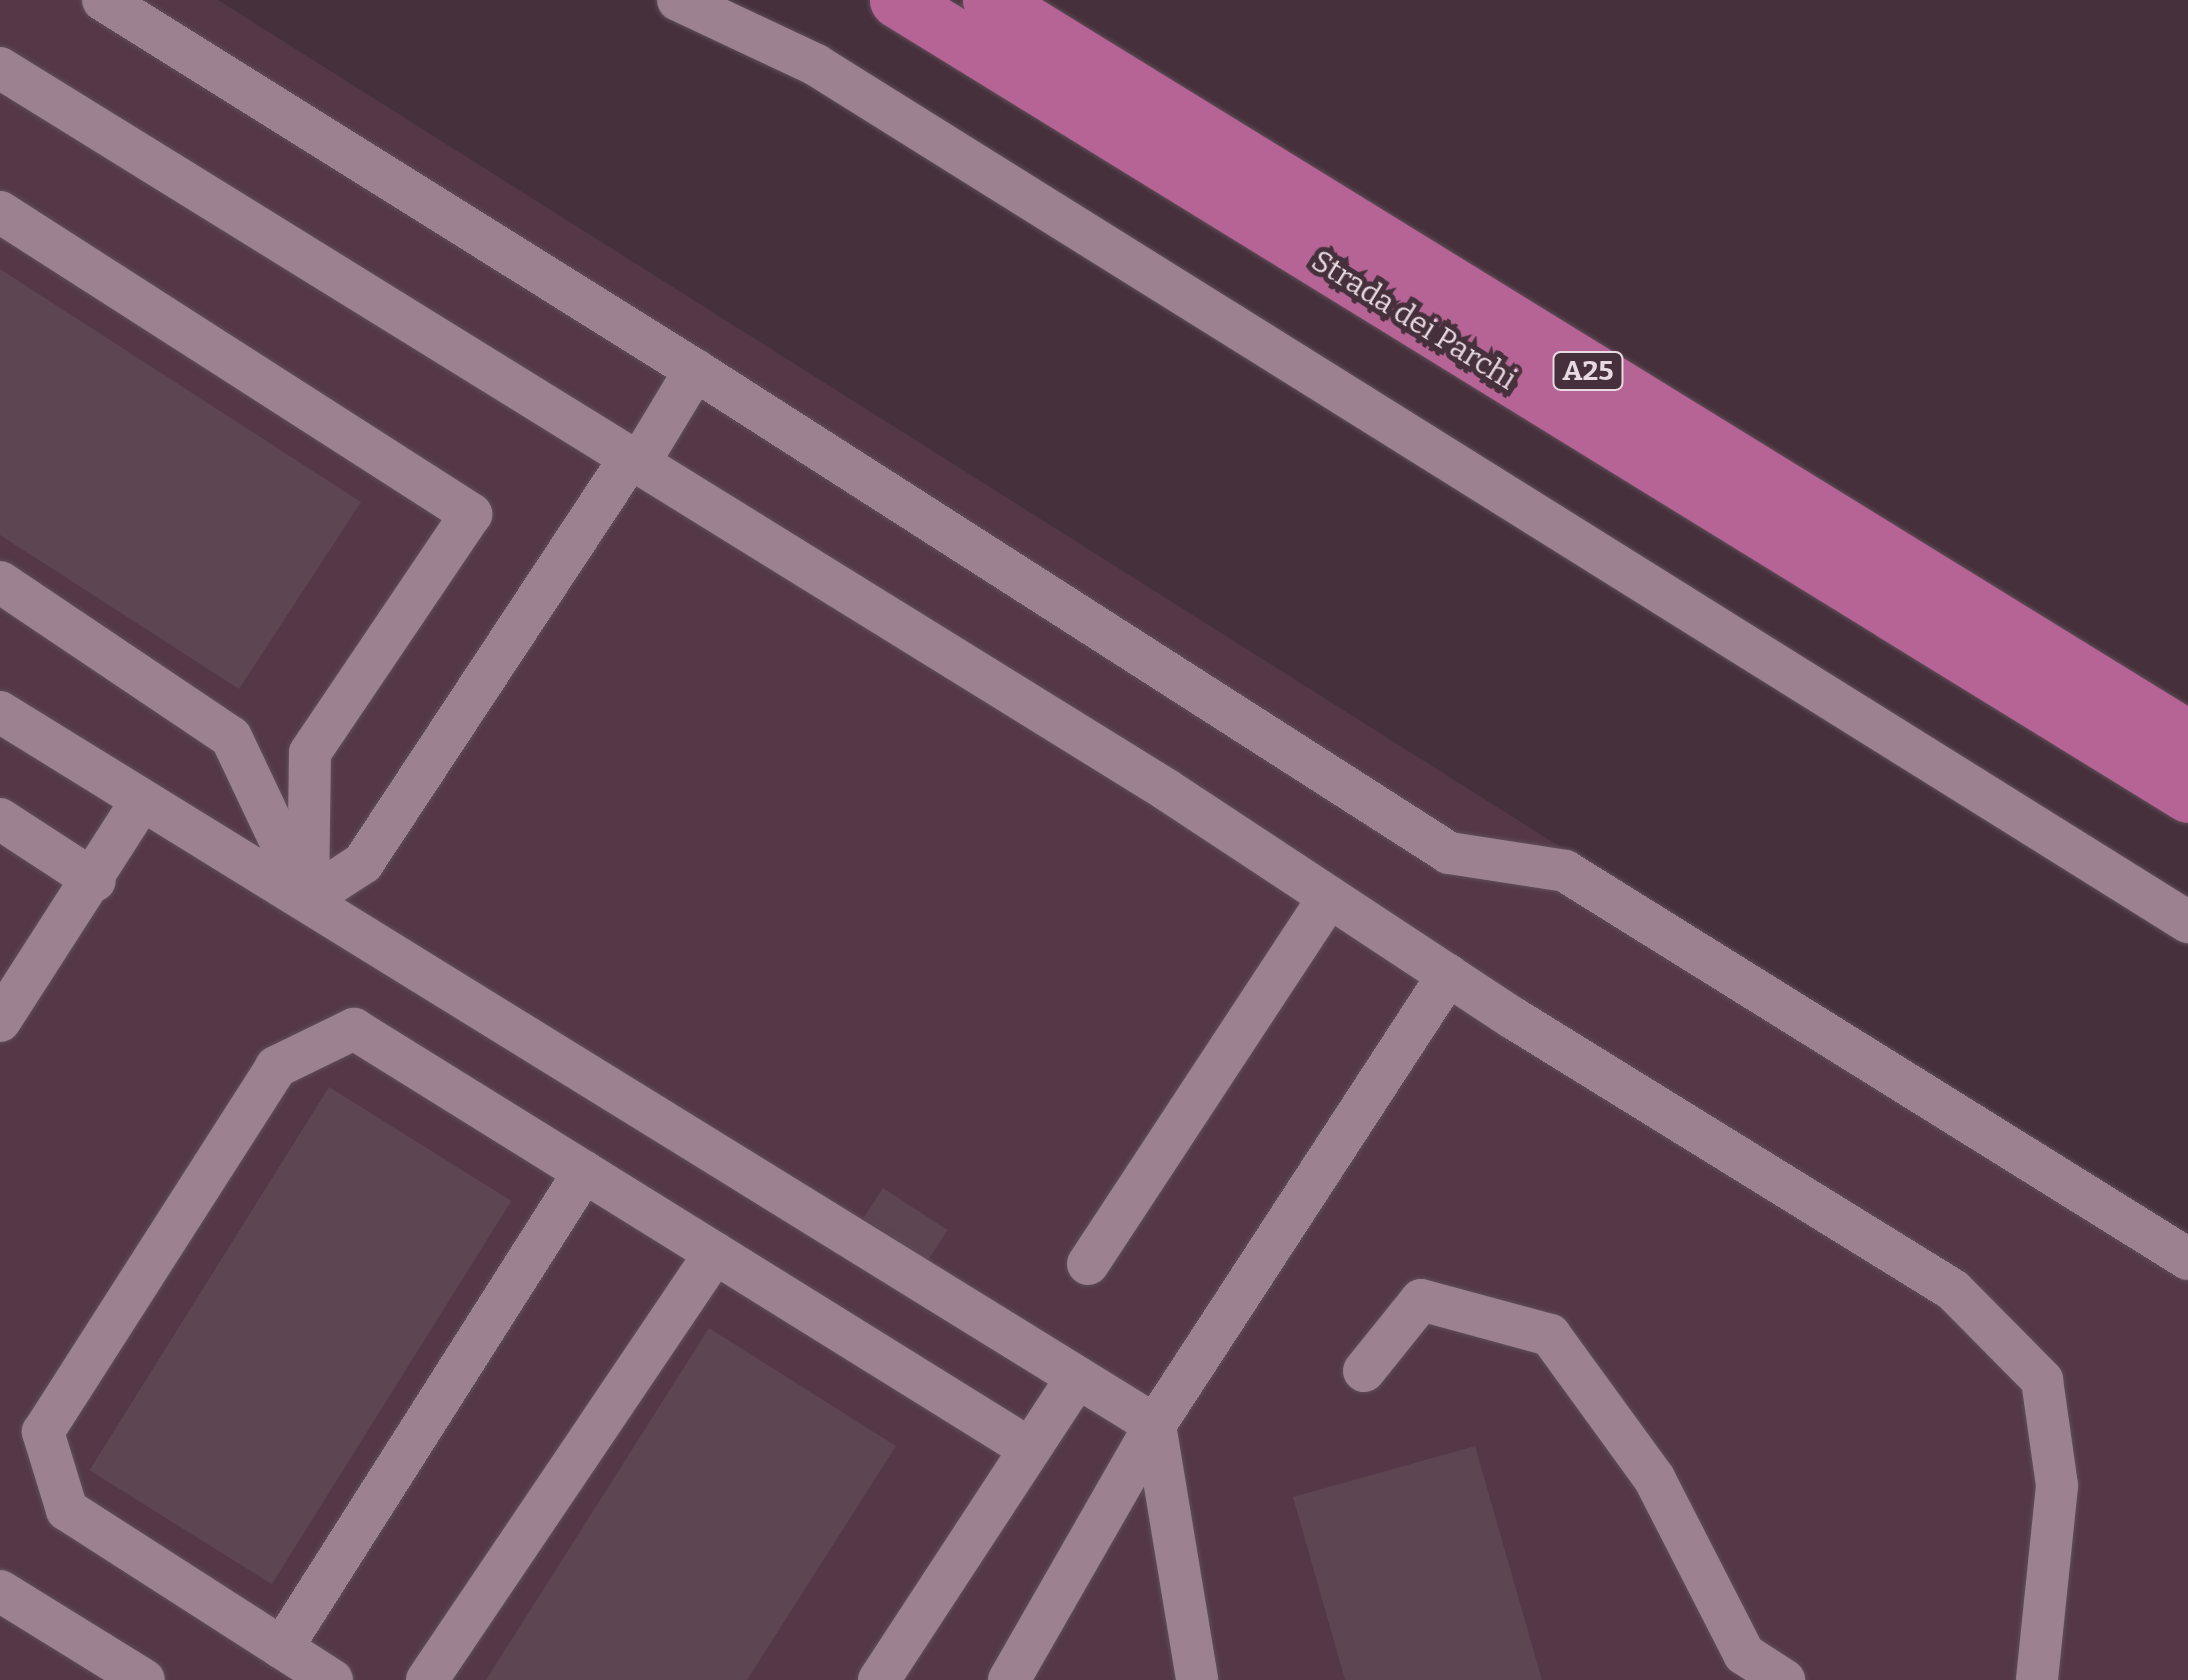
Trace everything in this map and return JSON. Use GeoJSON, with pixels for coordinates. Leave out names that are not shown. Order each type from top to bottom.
{"type":"FeatureCollection","features":[{"type":"Feature","properties":{"kind":"highway","name":"Strada dei Parchi"},"geometry":{"type":"LineString","coordinates":[[897,0],[2188,795]]}},
{"type":"Feature","properties":{"kind":"highway","name":"Strada dei Parchi"},"geometry":{"type":"LineString","coordinates":[[990,0],[2188,738]]}},
{"type":"Feature","properties":{"kind":"lane"},"geometry":{"type":"LineString","coordinates":[[103,0],[695,370],[1449,853],[1566,871],[2188,1258]]}},
{"type":"Feature","properties":{"kind":"lane"},"geometry":{"type":"LineString","coordinates":[[678,0],[816,65],[2188,922]]}},
{"type":"Feature","properties":{"kind":"lane"},"geometry":{"type":"LineString","coordinates":[[0,68],[634,460],[1953,1290],[2042,1380],[2056,1486],[2037,1680]]}},
{"type":"Feature","properties":{"kind":"lane"},"geometry":{"type":"LineString","coordinates":[[0,212],[471,514],[310,753],[308,899]]}},
{"type":"Feature","properties":{"kind":"lane"},"geometry":{"type":"LineString","coordinates":[[308,899],[363,862],[695,370]]}},
{"type":"Feature","properties":{"kind":"lane"},"geometry":{"type":"LineString","coordinates":[[0,582],[231,737],[308,899]]}},
{"type":"Feature","properties":{"kind":"lane"},"geometry":{"type":"LineString","coordinates":[[0,712],[140,803],[308,899],[1155,1425],[1198,1680]]}},
{"type":"Feature","properties":{"kind":"lane"},"geometry":{"type":"LineString","coordinates":[[0,1021],[95,881],[140,803]]}},
{"type":"Feature","properties":{"kind":"lane"},"geometry":{"type":"LineString","coordinates":[[0,819],[95,881]]}},
{"type":"Feature","properties":{"kind":"lane"},"geometry":{"type":"LineString","coordinates":[[1088,1264],[1329,897]]}},
{"type":"Feature","properties":{"kind":"lane"},"geometry":{"type":"LineString","coordinates":[[1009,1680],[1155,1425],[1448,975]]}},
{"type":"Feature","properties":{"kind":"lane"},"geometry":{"type":"LineString","coordinates":[[332,1680],[67,1510],[42,1432],[276,1067],[354,1030],[1027,1446]]}},
{"type":"Feature","properties":{"kind":"lane"},"geometry":{"type":"LineString","coordinates":[[282,1648],[584,1172]]}},
{"type":"Feature","properties":{"kind":"lane"},"geometry":{"type":"LineString","coordinates":[[428,1680],[715,1253]]}},
{"type":"Feature","properties":{"kind":"lane"},"geometry":{"type":"LineString","coordinates":[[1364,1371],[1422,1300],[1550,1335],[1654,1478],[1744,1654],[1784,1680]]}},
{"type":"Feature","properties":{"kind":"lane"},"geometry":{"type":"LineString","coordinates":[[879,1680],[1027,1446],[1078,1377]]}},
{"type":"Feature","properties":{"kind":"lane"},"geometry":{"type":"LineString","coordinates":[[0,1592],[144,1680]]}},
{"type":"Feature","properties":{"kind":"shaded area"},"geometry":{"type":"Polygon","coordinates":[[[0,0],[218,0],[2188,1243],[2188,1680],[0,1680],[0,0]]]}},
{"type":"Feature","properties":{"kind":"building"},"geometry":{"type":"Polygon","coordinates":[[[0,269],[361,502],[239,689],[0,535],[0,269]]]}},
{"type":"Feature","properties":{"kind":"building"},"geometry":{"type":"Polygon","coordinates":[[[329,1087],[511,1201],[272,1584],[89,1470],[329,1087]]]}},
{"type":"Feature","properties":{"kind":"building"},"geometry":{"type":"Polygon","coordinates":[[[883,1188],[948,1230],[928,1260],[863,1218],[883,1188]]]}},
{"type":"Feature","properties":{"kind":"building"},"geometry":{"type":"Polygon","coordinates":[[[709,1328],[896,1446],[747,1680],[486,1680],[709,1328]]]}},
{"type":"Feature","properties":{"kind":"building"},"geometry":{"type":"Polygon","coordinates":[[[1475,1446],[1542,1680],[1345,1680],[1293,1497],[1475,1446]]]}}]}
